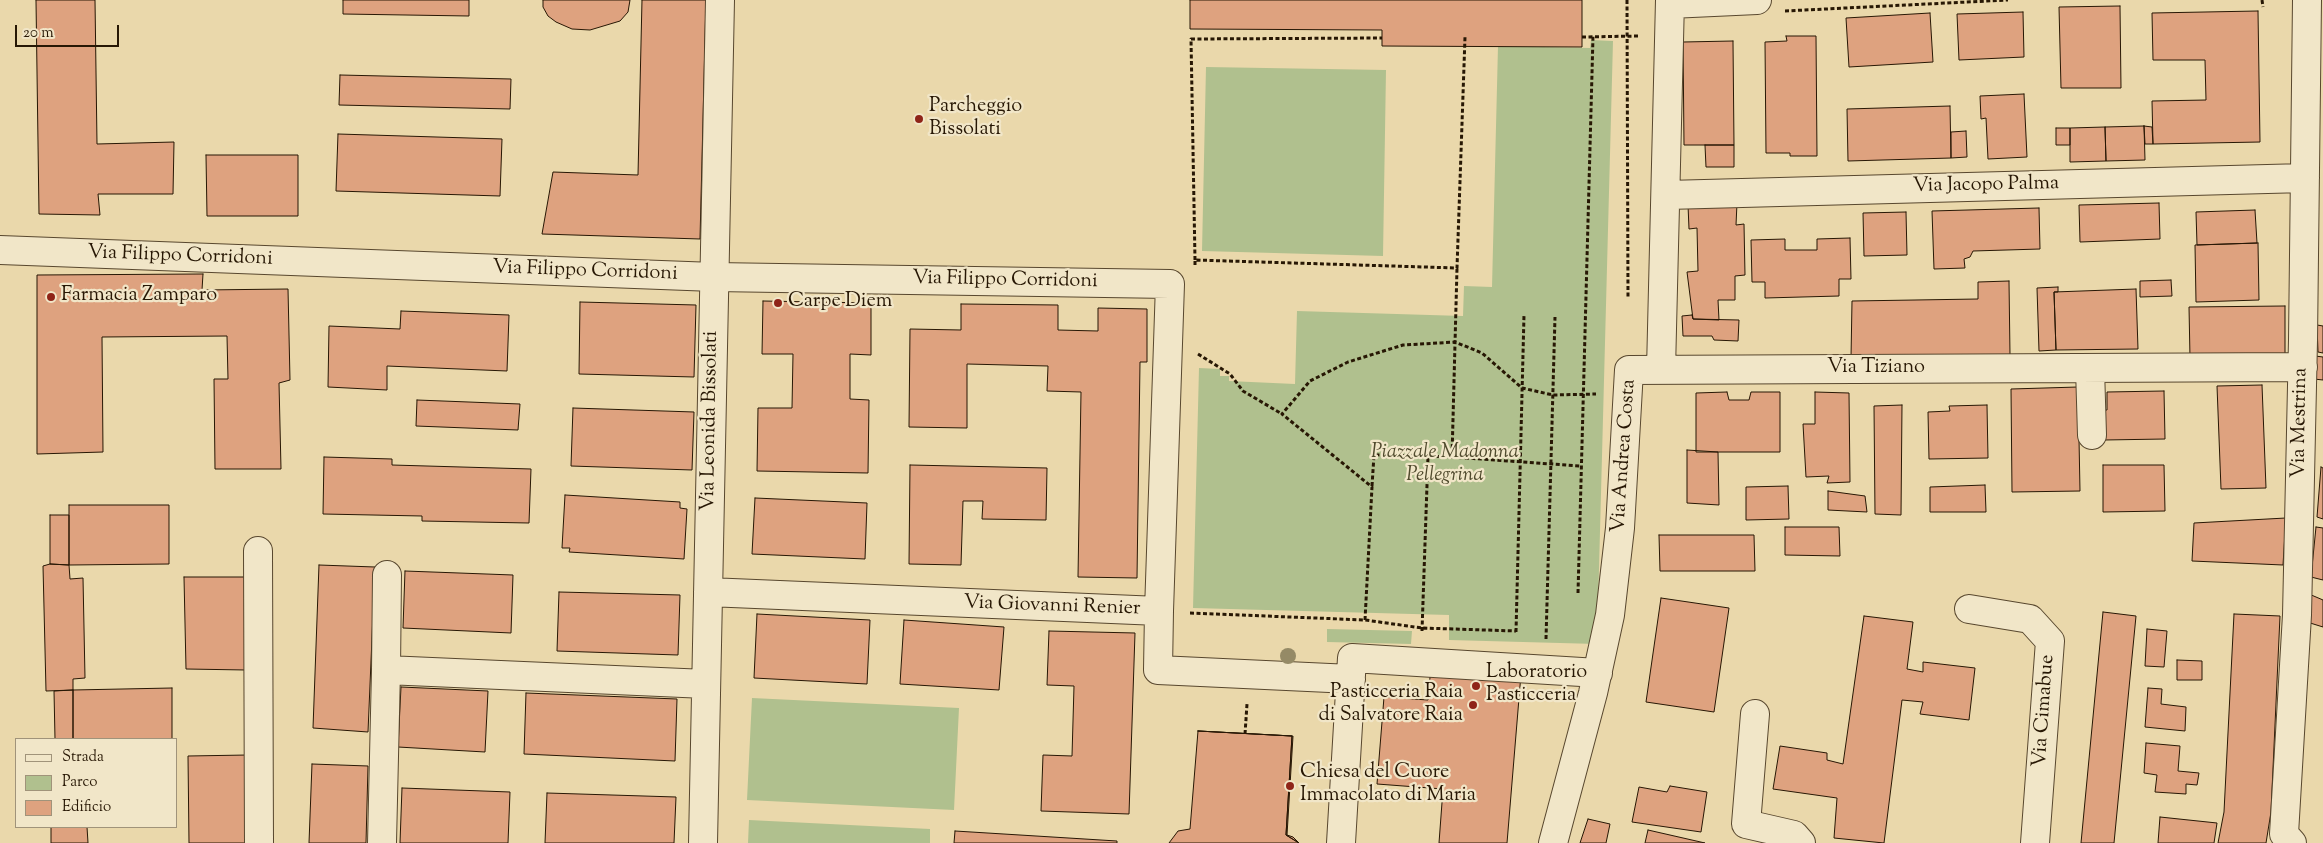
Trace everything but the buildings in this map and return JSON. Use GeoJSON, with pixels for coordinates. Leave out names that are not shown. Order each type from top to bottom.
{"type":"FeatureCollection","features":[{"type":"Feature","properties":{"kind":"street","name":"Via Leonida Bissolati"},"geometry":{"type":"LineString","coordinates":[[703,843],[720,0]]}},
{"type":"Feature","properties":{"kind":"street"},"geometry":{"type":"LineString","coordinates":[[1670,2],[1757,0]]}},
{"type":"Feature","properties":{"kind":"street","name":"Via Mestrina"},"geometry":{"type":"LineString","coordinates":[[2292,843],[2284,834],[2297,615],[2303,367],[2307,0]]}},
{"type":"Feature","properties":{"kind":"street","name":"Via Andrea Costa"},"geometry":{"type":"LineString","coordinates":[[1553,843],[1598,673],[1610,615],[1619,538],[1629,370],[1662,370],[1670,2]]}},
{"type":"Feature","properties":{"kind":"street","name":"Via Jacopo Palma"},"geometry":{"type":"LineString","coordinates":[[1667,194],[2305,178]]}},
{"type":"Feature","properties":{"kind":"street","name":"Via Filippo Corridoni"},"geometry":{"type":"LineString","coordinates":[[0,250],[714,277],[1170,284]]}},
{"type":"Feature","properties":{"kind":"street","name":"Via Giovanni Renier"},"geometry":{"type":"LineString","coordinates":[[708,592],[1159,611],[1170,284]]}},
{"type":"Feature","properties":{"kind":"street","name":"Via Tiziano"},"geometry":{"type":"LineString","coordinates":[[1662,370],[2303,367]]}},
{"type":"Feature","properties":{"kind":"street"},"geometry":{"type":"LineString","coordinates":[[2090,368],[2092,435]]}},
{"type":"Feature","properties":{"kind":"street"},"geometry":{"type":"LineString","coordinates":[[258,551],[258,843]]}},
{"type":"Feature","properties":{"kind":"street"},"geometry":{"type":"LineString","coordinates":[[382,843],[387,575]]}},
{"type":"Feature","properties":{"kind":"street","name":"Via Cimabue"},"geometry":{"type":"LineString","coordinates":[[1969,609],[2030,619],[2050,641],[2036,843]]}},
{"type":"Feature","properties":{"kind":"street"},"geometry":{"type":"LineString","coordinates":[[1159,611],[1158,670],[1350,683]]}},
{"type":"Feature","properties":{"kind":"street"},"geometry":{"type":"LineString","coordinates":[[1341,843],[1352,658],[1598,673]]}},
{"type":"Feature","properties":{"kind":"street"},"geometry":{"type":"LineString","coordinates":[[386,670],[706,684]]}},
{"type":"Feature","properties":{"kind":"street"},"geometry":{"type":"LineString","coordinates":[[1755,714],[1746,824],[1794,835],[1801,843]]}},
{"type":"Feature","properties":{"kind":"path"},"geometry":{"type":"LineString","coordinates":[[1627,0],[1628,300]]}},
{"type":"Feature","properties":{"kind":"path"},"geometry":{"type":"LineString","coordinates":[[1784,11],[2008,0]]}},
{"type":"Feature","properties":{"kind":"path"},"geometry":{"type":"LineString","coordinates":[[2262,0],[2263,7]]}},
{"type":"Feature","properties":{"kind":"path"},"geometry":{"type":"LineString","coordinates":[[1578,603],[1580,466],[1593,36]]}},
{"type":"Feature","properties":{"kind":"path"},"geometry":{"type":"LineString","coordinates":[[1582,37],[1670,36]]}},
{"type":"Feature","properties":{"kind":"path"},"geometry":{"type":"LineString","coordinates":[[1452,457],[1464,37]]}},
{"type":"Feature","properties":{"kind":"path"},"geometry":{"type":"LineString","coordinates":[[1195,268],[1191,39],[1382,38]]}},
{"type":"Feature","properties":{"kind":"path"},"geometry":{"type":"LineString","coordinates":[[1195,260],[1457,268]]}},
{"type":"Feature","properties":{"kind":"path"},"geometry":{"type":"LineString","coordinates":[[1516,668],[1524,315]]}},
{"type":"Feature","properties":{"kind":"path"},"geometry":{"type":"LineString","coordinates":[[1545,670],[1555,318]]}},
{"type":"Feature","properties":{"kind":"path"},"geometry":{"type":"LineString","coordinates":[[1282,414],[1310,381],[1348,362],[1403,345],[1455,342],[1482,353],[1522,388],[1553,395],[1628,394]]}},
{"type":"Feature","properties":{"kind":"path"},"geometry":{"type":"LineString","coordinates":[[1195,361],[1195,352],[1230,374],[1243,392],[1282,414],[1372,487]]}},
{"type":"Feature","properties":{"kind":"path"},"geometry":{"type":"LineString","coordinates":[[1365,620],[1374,455],[1452,457],[1580,466]]}},
{"type":"Feature","properties":{"kind":"path"},"geometry":{"type":"LineString","coordinates":[[1421,662],[1428,456]]}},
{"type":"Feature","properties":{"kind":"path"},"geometry":{"type":"LineString","coordinates":[[1193,608],[1193,613]]}},
{"type":"Feature","properties":{"kind":"path"},"geometry":{"type":"LineString","coordinates":[[1159,611],[1365,620],[1422,628],[1516,631]]}},
{"type":"Feature","properties":{"kind":"path"},"geometry":{"type":"LineString","coordinates":[[1245,734],[1247,701]]}},
{"type":"Feature","properties":{"kind":"green space","name":"Piazzale Madonna Pellegrina"},"geometry":{"type":"Polygon","coordinates":[[[1591,40],[1613,41],[1597,644],[1449,640],[1449,615],[1193,608],[1199,368],[1220,369],[1220,376],[1229,376],[1229,381],[1295,384],[1297,311],[1463,316],[1464,286],[1492,287],[1498,46],[1590,48],[1591,40]]]}},
{"type":"Feature","properties":{"kind":"green space"},"geometry":{"type":"Polygon","coordinates":[[[1206,67],[1386,70],[1383,256],[1202,251],[1206,67]]]}},
{"type":"Feature","properties":{"kind":"green space"},"geometry":{"type":"Polygon","coordinates":[[[1327,629],[1412,631],[1411,644],[1327,642],[1327,629]]]}},
{"type":"Feature","properties":{"kind":"green space"},"geometry":{"type":"Polygon","coordinates":[[[752,698],[959,708],[954,810],[747,800],[752,698]]]}},
{"type":"Feature","properties":{"kind":"green space"},"geometry":{"type":"Polygon","coordinates":[[[749,820],[930,829],[930,843],[748,843],[749,820]]]}},
{"type":"Feature","properties":{"kind":"place","name":"Parcheggio Bissolati"},"geometry":{"type":"Point","coordinates":[919,119]}},
{"type":"Feature","properties":{"kind":"place","name":"Farmacia Zamparo"},"geometry":{"type":"Point","coordinates":[51,297]}},
{"type":"Feature","properties":{"kind":"place","name":"Carpe Diem"},"geometry":{"type":"Point","coordinates":[778,303]}},
{"type":"Feature","properties":{"kind":"place","name":"Laboratorio Pasticceria"},"geometry":{"type":"Point","coordinates":[1476,686]}},
{"type":"Feature","properties":{"kind":"place","name":"Pasticceria Raia di Salvatore Raia"},"geometry":{"type":"Point","coordinates":[1473,705]}},
{"type":"Feature","properties":{"kind":"place","name":"Chiesa del Cuore Immacolato di Maria"},"geometry":{"type":"Point","coordinates":[1290,786]}}]}
